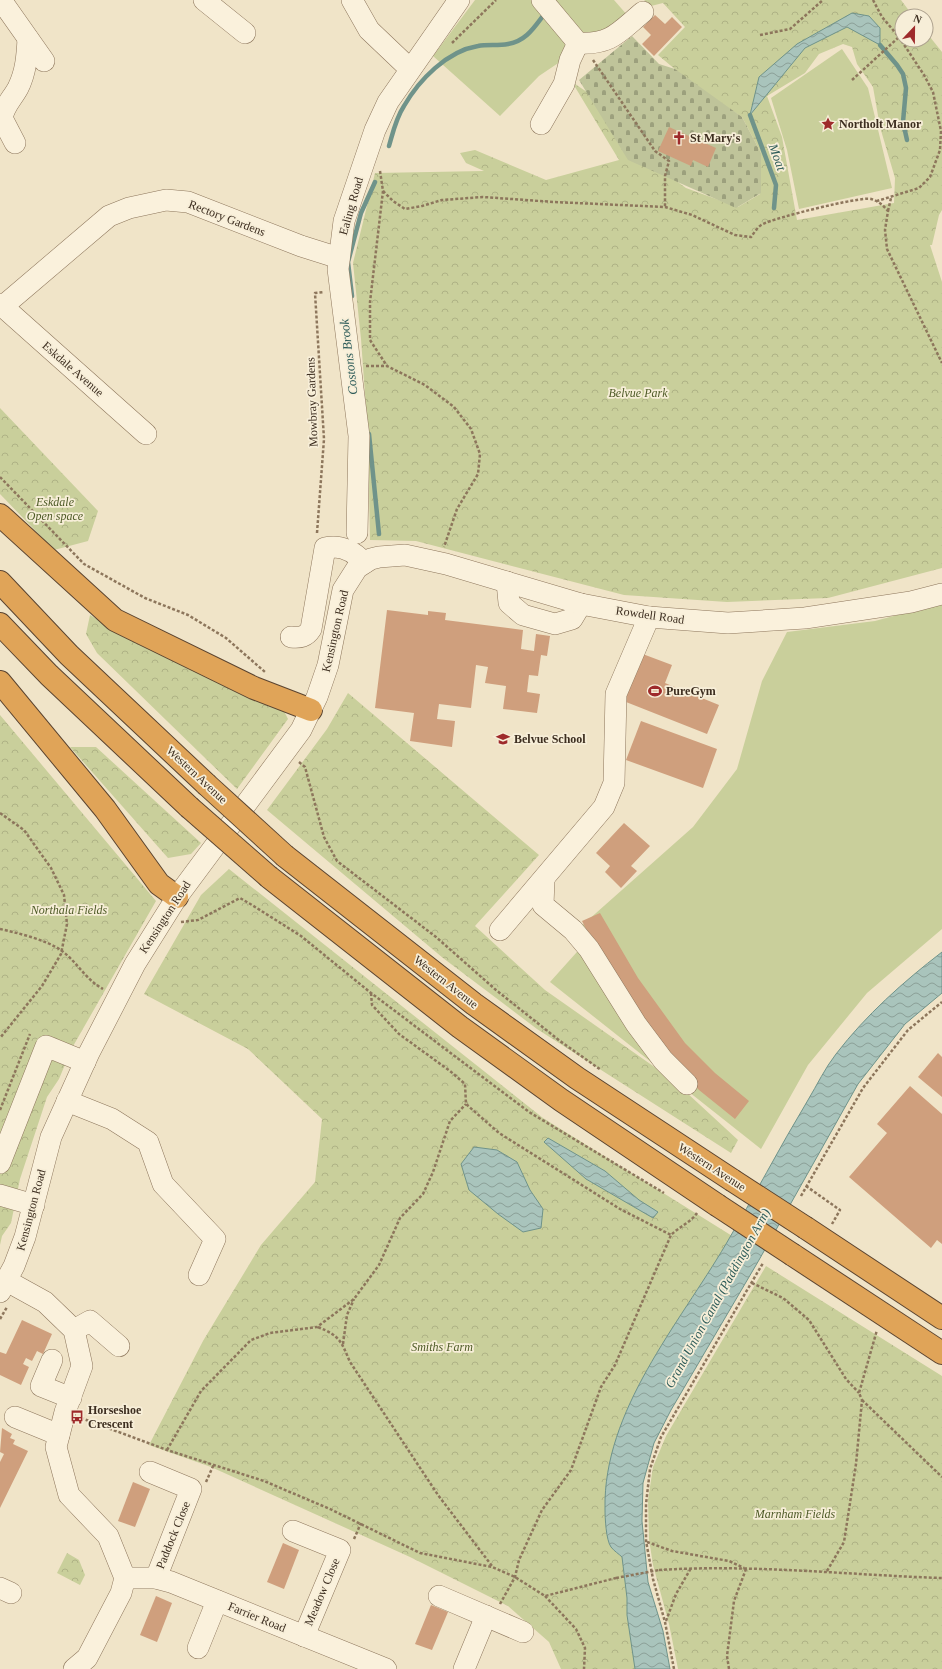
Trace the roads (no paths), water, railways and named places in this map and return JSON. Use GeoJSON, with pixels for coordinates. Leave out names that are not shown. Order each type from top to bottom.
{"type":"FeatureCollection","features":[{"type":"Feature","properties":{"kind":"highway"},"geometry":{"type":"LineString","coordinates":[[0,515],[115,620],[254,688],[311,710]]}},
{"type":"Feature","properties":{"kind":"highway","name":"Western Avenue"},"geometry":{"type":"LineString","coordinates":[[0,582],[69,655],[285,856],[474,1004],[577,1078],[942,1318]]}},
{"type":"Feature","properties":{"kind":"highway"},"geometry":{"type":"LineString","coordinates":[[0,624],[49,675],[189,807],[269,877],[460,1027],[710,1210],[793,1255],[942,1353]]}},
{"type":"Feature","properties":{"kind":"highway"},"geometry":{"type":"LineString","coordinates":[[0,682],[105,809],[159,884],[177,897]]}},
{"type":"Feature","properties":{"kind":"street"},"geometry":{"type":"LineString","coordinates":[[1,0],[44,61]]}},
{"type":"Feature","properties":{"kind":"street"},"geometry":{"type":"LineString","coordinates":[[204,0],[245,33]]}},
{"type":"Feature","properties":{"kind":"street"},"geometry":{"type":"LineString","coordinates":[[352,0],[369,30],[410,69]]}},
{"type":"Feature","properties":{"kind":"street","name":"Ealing Road"},"geometry":{"type":"LineString","coordinates":[[358,549],[359,436],[352,368],[340,289],[339,258],[344,221],[376,130],[388,102],[459,0]]}},
{"type":"Feature","properties":{"kind":"street"},"geometry":{"type":"LineString","coordinates":[[547,6],[578,43],[594,44],[612,39],[643,12]]}},
{"type":"Feature","properties":{"kind":"street"},"geometry":{"type":"LineString","coordinates":[[15,143],[2,118],[4,109],[18,87],[27,66],[28,39]]}},
{"type":"Feature","properties":{"kind":"street"},"geometry":{"type":"LineString","coordinates":[[540,124],[564,84],[570,60],[578,43]]}},
{"type":"Feature","properties":{"kind":"street","name":"Rectory Gardens"},"geometry":{"type":"LineString","coordinates":[[1,305],[109,216],[129,208],[166,200],[188,202],[301,246],[339,258]]}},
{"type":"Feature","properties":{"kind":"street","name":"Eskdale Avenue"},"geometry":{"type":"LineString","coordinates":[[1,305],[146,434]]}},
{"type":"Feature","properties":{"kind":"street"},"geometry":{"type":"LineString","coordinates":[[291,637],[303,637],[311,629],[314,620],[326,548],[358,549]]}},
{"type":"Feature","properties":{"kind":"street","name":"Rowdell Road"},"geometry":{"type":"LineString","coordinates":[[358,549],[379,557],[405,555],[435,561],[581,604],[650,617],[728,622],[805,618],[911,602],[942,594]]}},
{"type":"Feature","properties":{"kind":"street","name":"Kensington Road"},"geometry":{"type":"LineString","coordinates":[[3,1287],[25,1237],[48,1147],[85,1062],[118,996],[157,928],[177,897],[293,742],[311,710],[328,665],[343,590],[352,574],[358,549]]}},
{"type":"Feature","properties":{"kind":"street"},"geometry":{"type":"LineString","coordinates":[[500,930],[544,880],[604,807],[609,797],[614,783],[616,694],[650,617]]}},
{"type":"Feature","properties":{"kind":"street"},"geometry":{"type":"LineString","coordinates":[[544,880],[543,905],[573,930],[589,949],[636,1024],[663,1060],[687,1084]]}},
{"type":"Feature","properties":{"kind":"street"},"geometry":{"type":"LineString","coordinates":[[0,1162],[46,1046],[85,1062]]}},
{"type":"Feature","properties":{"kind":"street"},"geometry":{"type":"LineString","coordinates":[[67,1101],[112,1119],[148,1142],[163,1184],[215,1239],[199,1275]]}},
{"type":"Feature","properties":{"kind":"street"},"geometry":{"type":"LineString","coordinates":[[0,1195],[34,1205]]}},
{"type":"Feature","properties":{"kind":"street"},"geometry":{"type":"LineString","coordinates":[[3,1287],[45,1302],[74,1330],[82,1366],[68,1405],[56,1447],[70,1495],[108,1536],[125,1578],[121,1593],[87,1658],[74,1669]]}},
{"type":"Feature","properties":{"kind":"street"},"geometry":{"type":"LineString","coordinates":[[74,1330],[90,1321],[119,1346]]}},
{"type":"Feature","properties":{"kind":"street"},"geometry":{"type":"LineString","coordinates":[[52,1360],[42,1386],[68,1405]]}},
{"type":"Feature","properties":{"kind":"street"},"geometry":{"type":"LineString","coordinates":[[15,1417],[60,1435]]}},
{"type":"Feature","properties":{"kind":"street","name":"Paddock Close"},"geometry":{"type":"LineString","coordinates":[[150,1472],[191,1489],[156,1578]]}},
{"type":"Feature","properties":{"kind":"street","name":"Meadow Close"},"geometry":{"type":"LineString","coordinates":[[293,1531],[340,1550],[304,1636]]}},
{"type":"Feature","properties":{"kind":"street","name":"Farrier Road"},"geometry":{"type":"LineString","coordinates":[[125,1578],[156,1578],[217,1600],[386,1669]]}},
{"type":"Feature","properties":{"kind":"street"},"geometry":{"type":"LineString","coordinates":[[439,1596],[523,1632]]}},
{"type":"Feature","properties":{"kind":"street"},"geometry":{"type":"LineString","coordinates":[[198,1648],[217,1600]]}},
{"type":"Feature","properties":{"kind":"street"},"geometry":{"type":"LineString","coordinates":[[464,1669],[486,1616]]}},
{"type":"Feature","properties":{"kind":"water","name":"Moat"},"geometry":{"type":"Polygon","coordinates":[[[852,13],[869,16],[880,28],[880,45],[847,27],[805,48],[750,115],[759,77],[797,44],[852,13]]]}},
{"type":"Feature","properties":{"kind":"water","name":"Grand Union Canal (Paddington Arm)"},"geometry":{"type":"Polygon","coordinates":[[[942,952],[942,993],[905,1024],[858,1084],[759,1260],[671,1410],[654,1443],[643,1483],[642,1521],[648,1582],[663,1631],[670,1669],[635,1669],[627,1615],[627,1598],[622,1557],[609,1544],[605,1513],[608,1473],[616,1438],[630,1403],[647,1370],[726,1244],[832,1059],[872,1012],[913,975],[942,952]]]}},
{"type":"Feature","properties":{"kind":"water"},"geometry":{"type":"Polygon","coordinates":[[[548,1138],[605,1171],[639,1200],[658,1212],[653,1218],[586,1179],[544,1142],[548,1138]]]}},
{"type":"Feature","properties":{"kind":"water"},"geometry":{"type":"Polygon","coordinates":[[[474,1147],[497,1150],[517,1162],[530,1190],[543,1209],[541,1228],[523,1232],[469,1190],[461,1164],[474,1147]]]}},
{"type":"Feature","properties":{"kind":"waterway","name":"Costons Brook"},"geometry":{"type":"LineString","coordinates":[[389,146],[401,111],[410,96],[435,68],[455,54],[467,49],[481,45],[508,44],[520,40],[530,32],[546,12]]}},
{"type":"Feature","properties":{"kind":"waterway","name":"Moat"},"geometry":{"type":"LineString","coordinates":[[880,45],[903,74],[906,88],[903,122],[907,140]]}},
{"type":"Feature","properties":{"kind":"waterway","name":"Moat"},"geometry":{"type":"LineString","coordinates":[[750,115],[776,185],[774,208]]}},
{"type":"Feature","properties":{"kind":"waterway","name":"Costons Brook"},"geometry":{"type":"LineString","coordinates":[[352,296],[348,262],[361,213],[375,182]]}},
{"type":"Feature","properties":{"kind":"waterway","name":"Costons Brook"},"geometry":{"type":"LineString","coordinates":[[369,434],[379,534]]}},
{"type":"Feature","properties":{"kind":"place","name":"Northolt Manor"},"geometry":{"type":"Point","coordinates":[828,124]}},
{"type":"Feature","properties":{"kind":"place","name":"St Mary's"},"geometry":{"type":"Point","coordinates":[679,138]}},
{"type":"Feature","properties":{"kind":"place","name":"PureGym"},"geometry":{"type":"Point","coordinates":[655,691]}},
{"type":"Feature","properties":{"kind":"place","name":"Belvue School"},"geometry":{"type":"Point","coordinates":[503,739]}},
{"type":"Feature","properties":{"kind":"place","name":"Horseshoe Crescent"},"geometry":{"type":"Point","coordinates":[77,1417]}},
{"type":"Feature","properties":{"kind":"park label","name":"Belvue Park"},"geometry":{"type":"Point","coordinates":[638,393]}},
{"type":"Feature","properties":{"kind":"park label","name":"Eskdale Open space"},"geometry":{"type":"Point","coordinates":[55,509]}},
{"type":"Feature","properties":{"kind":"park label","name":"Northala Fields"},"geometry":{"type":"Point","coordinates":[69,910]}},
{"type":"Feature","properties":{"kind":"park label","name":"Smiths Farm"},"geometry":{"type":"Point","coordinates":[442,1347]}},
{"type":"Feature","properties":{"kind":"park label","name":"Marnham Fields"},"geometry":{"type":"Point","coordinates":[795,1514]}}]}
